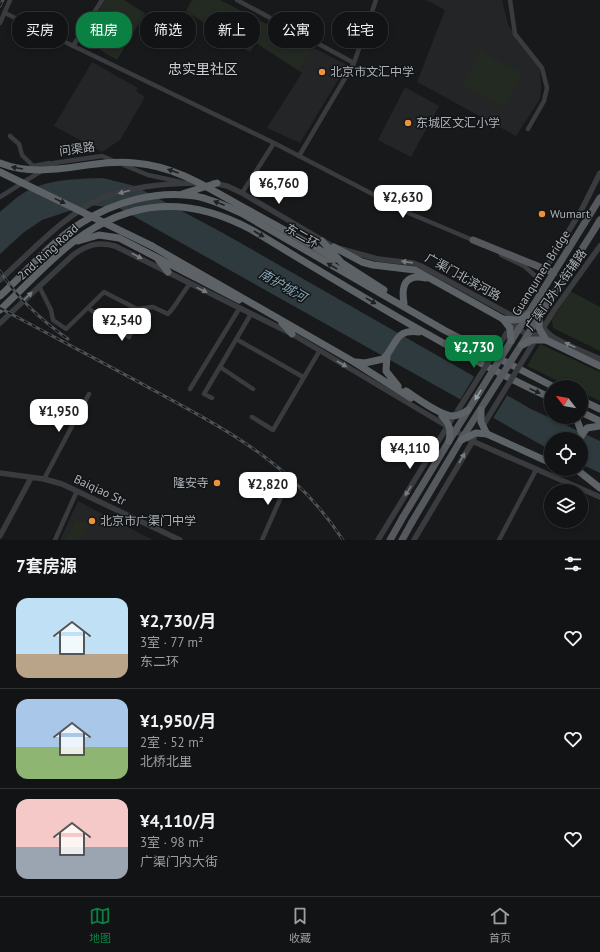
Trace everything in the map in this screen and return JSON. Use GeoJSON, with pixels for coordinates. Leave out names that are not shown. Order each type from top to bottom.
{"type":"FeatureCollection","features":[{"type":"Feature","properties":{"kind":"highway"},"geometry":{"type":"LineString","coordinates":[[0,163],[10,167],[34,171],[133,162],[153,165],[190,177],[318,249],[444,330]]}},
{"type":"Feature","properties":{"kind":"highway"},"geometry":{"type":"LineString","coordinates":[[0,172],[152,246],[354,362],[442,416],[449,425],[451,431],[449,441]]}},
{"type":"Feature","properties":{"kind":"highway"},"geometry":{"type":"LineString","coordinates":[[178,195],[217,183]]}},
{"type":"Feature","properties":{"kind":"highway","name":"东二环"},"geometry":{"type":"LineString","coordinates":[[0,296],[64,236],[105,209],[132,200],[156,196],[195,196],[213,201],[243,214],[444,330],[544,382]]}},
{"type":"Feature","properties":{"kind":"highway","name":"东二环"},"geometry":{"type":"LineString","coordinates":[[72,243],[90,230],[114,216],[158,206],[198,208],[223,216],[252,230],[423,333],[498,374],[544,395]]}},
{"type":"Feature","properties":{"kind":"highway"},"geometry":{"type":"LineString","coordinates":[[72,243],[99,235],[119,238],[236,299],[254,304]]}},
{"type":"Feature","properties":{"kind":"highway"},"geometry":{"type":"LineString","coordinates":[[322,241],[342,264]]}},
{"type":"Feature","properties":{"kind":"highway","name":"2nd. Ring Road"},"geometry":{"type":"LineString","coordinates":[[0,310],[72,243]]}},
{"type":"Feature","properties":{"kind":"highway"},"geometry":{"type":"LineString","coordinates":[[334,247],[362,262],[389,268],[415,270],[433,279],[503,319],[510,328],[511,341]]}},
{"type":"Feature","properties":{"kind":"highway"},"geometry":{"type":"LineString","coordinates":[[157,257],[168,272]]}},
{"type":"Feature","properties":{"kind":"highway"},"geometry":{"type":"LineString","coordinates":[[404,303],[403,286],[407,281],[416,277],[433,279]]}},
{"type":"Feature","properties":{"kind":"highway"},"geometry":{"type":"LineString","coordinates":[[503,319],[516,320],[528,315]]}},
{"type":"Feature","properties":{"kind":"highway"},"geometry":{"type":"LineString","coordinates":[[278,318],[292,334]]}},
{"type":"Feature","properties":{"kind":"highway"},"geometry":{"type":"LineString","coordinates":[[539,318],[539,328],[546,340]]}},
{"type":"Feature","properties":{"kind":"highway"},"geometry":{"type":"LineString","coordinates":[[354,362],[372,362],[383,359],[399,336],[406,331],[423,333]]}},
{"type":"Feature","properties":{"kind":"highway"},"geometry":{"type":"LineString","coordinates":[[522,345],[532,340],[546,340],[600,366]]}},
{"type":"Feature","properties":{"kind":"highway"},"geometry":{"type":"LineString","coordinates":[[387,355],[386,371],[395,384],[444,414],[452,416],[460,415],[468,410]]}},
{"type":"Feature","properties":{"kind":"highway"},"geometry":{"type":"LineString","coordinates":[[588,402],[600,404]]}},
{"type":"Feature","properties":{"kind":"highway"},"geometry":{"type":"LineString","coordinates":[[588,404],[600,409]]}},
{"type":"Feature","properties":{"kind":"highway"},"geometry":{"type":"LineString","coordinates":[[481,410],[481,422],[487,434]]}},
{"type":"Feature","properties":{"kind":"highway"},"geometry":{"type":"LineString","coordinates":[[588,415],[600,421]]}},
{"type":"Feature","properties":{"kind":"highway"},"geometry":{"type":"LineString","coordinates":[[584,432],[587,428],[592,426],[600,426]]}},
{"type":"Feature","properties":{"kind":"highway"},"geometry":{"type":"LineString","coordinates":[[461,440],[476,433],[487,434],[544,460]]}},
{"type":"Feature","properties":{"kind":"highway"},"geometry":{"type":"LineString","coordinates":[[585,476],[600,488]]}},
{"type":"Feature","properties":{"kind":"main road","name":"Guanqumen Bridge"},"geometry":{"type":"LineString","coordinates":[[390,540],[468,410],[600,198]]}},
{"type":"Feature","properties":{"kind":"main road","name":"Guanqumen Bridge"},"geometry":{"type":"LineString","coordinates":[[402,540],[461,440],[598,225]]}},
{"type":"Feature","properties":{"kind":"main road"},"geometry":{"type":"LineString","coordinates":[[472,240],[554,273]]}},
{"type":"Feature","properties":{"kind":"street"},"geometry":{"type":"LineString","coordinates":[[0,23],[10,0]]}},
{"type":"Feature","properties":{"kind":"street"},"geometry":{"type":"LineString","coordinates":[[73,46],[102,0]]}},
{"type":"Feature","properties":{"kind":"street"},"geometry":{"type":"LineString","coordinates":[[237,0],[354,63]]}},
{"type":"Feature","properties":{"kind":"street"},"geometry":{"type":"LineString","coordinates":[[299,156],[354,63],[376,0]]}},
{"type":"Feature","properties":{"kind":"street"},"geometry":{"type":"LineString","coordinates":[[510,0],[515,34],[542,68],[547,88],[544,101],[528,129]]}},
{"type":"Feature","properties":{"kind":"street"},"geometry":{"type":"LineString","coordinates":[[5,12],[274,143],[411,214],[472,240],[524,266],[540,280]]}},
{"type":"Feature","properties":{"kind":"street"},"geometry":{"type":"LineString","coordinates":[[10,136],[19,144],[22,155],[34,166],[54,163]]}},
{"type":"Feature","properties":{"kind":"street"},"geometry":{"type":"LineString","coordinates":[[242,193],[274,143]]}},
{"type":"Feature","properties":{"kind":"street","name":"问渠路"},"geometry":{"type":"LineString","coordinates":[[0,197],[54,163],[102,156],[148,175],[186,183]]}},
{"type":"Feature","properties":{"kind":"street","name":"广渠门外大街辅路"},"geometry":{"type":"LineString","coordinates":[[378,540],[540,280],[600,173]]}},
{"type":"Feature","properties":{"kind":"street","name":"广渠门北滨河路"},"geometry":{"type":"LineString","coordinates":[[0,280],[70,218],[102,199],[148,186],[176,183],[217,183],[242,193],[334,247],[361,255],[413,263],[420,266],[515,320]]}},
{"type":"Feature","properties":{"kind":"street"},"geometry":{"type":"LineString","coordinates":[[0,323],[38,286],[84,247],[93,244],[108,244],[115,246],[292,334],[472,441],[600,497]]}},
{"type":"Feature","properties":{"kind":"street","name":"广渠门外大街辅路"},"geometry":{"type":"LineString","coordinates":[[414,540],[472,441],[544,327],[600,246]]}},
{"type":"Feature","properties":{"kind":"street"},"geometry":{"type":"LineString","coordinates":[[38,286],[51,310],[53,320],[66,329],[104,292],[137,309],[153,307],[168,314],[177,305],[184,291],[190,284]]}},
{"type":"Feature","properties":{"kind":"street"},"geometry":{"type":"LineString","coordinates":[[88,308],[129,337],[144,308]]}},
{"type":"Feature","properties":{"kind":"street"},"geometry":{"type":"LineString","coordinates":[[190,389],[240,309]]}},
{"type":"Feature","properties":{"kind":"street"},"geometry":{"type":"LineString","coordinates":[[539,335],[526,334],[516,328],[515,320],[526,313],[531,313],[537,317],[549,335],[600,359]]}},
{"type":"Feature","properties":{"kind":"street"},"geometry":{"type":"LineString","coordinates":[[212,398],[204,394],[251,314]]}},
{"type":"Feature","properties":{"kind":"street"},"geometry":{"type":"LineString","coordinates":[[236,339],[303,377]]}},
{"type":"Feature","properties":{"kind":"street"},"geometry":{"type":"LineString","coordinates":[[252,417],[273,430],[320,350]]}},
{"type":"Feature","properties":{"kind":"street"},"geometry":{"type":"LineString","coordinates":[[220,367],[253,389]]}},
{"type":"Feature","properties":{"kind":"street"},"geometry":{"type":"LineString","coordinates":[[44,479],[89,394]]}},
{"type":"Feature","properties":{"kind":"street"},"geometry":{"type":"LineString","coordinates":[[498,540],[536,470]]}},
{"type":"Feature","properties":{"kind":"street","name":"Baiqiao Str"},"geometry":{"type":"LineString","coordinates":[[0,473],[44,479],[77,491],[180,540]]}},
{"type":"Feature","properties":{"kind":"street"},"geometry":{"type":"LineString","coordinates":[[0,536],[31,478]]}},
{"type":"Feature","properties":{"kind":"street"},"geometry":{"type":"LineString","coordinates":[[246,482],[281,497],[262,540]]}},
{"type":"Feature","properties":{"kind":"street"},"geometry":{"type":"LineString","coordinates":[[55,540],[77,491]]}},
{"type":"Feature","properties":{"kind":"shaded area"},"geometry":{"type":"Polygon","coordinates":[[[105,0],[124,0],[143,12],[140,12],[140,21],[132,35],[132,12],[98,12],[105,0]]]}},
{"type":"Feature","properties":{"kind":"shaded area","name":"北京市文汇中学"},"geometry":{"type":"Polygon","coordinates":[[[192,0],[220,0],[243,12],[204,12],[204,23],[196,17],[196,12],[186,11],[192,0]]]}},
{"type":"Feature","properties":{"kind":"shaded area"},"geometry":{"type":"Polygon","coordinates":[[[192,0],[220,0],[243,12],[204,12],[204,23],[196,17],[196,12],[186,11],[192,0]]]}},
{"type":"Feature","properties":{"kind":"shaded area"},"geometry":{"type":"Polygon","coordinates":[[[426,0],[502,0],[508,25],[540,68],[540,99],[516,136],[417,82],[445,10],[426,0]]]}},
{"type":"Feature","properties":{"kind":"shaded area","name":"北京市文汇中学"},"geometry":{"type":"Polygon","coordinates":[[[260,20],[268,25],[268,48],[314,48],[347,65],[300,143],[267,128],[302,73],[260,46],[260,20]]]}},
{"type":"Feature","properties":{"kind":"shaded area"},"geometry":{"type":"Polygon","coordinates":[[[260,21],[268,25],[268,48],[312,48],[299,70],[260,46],[260,21]]]}},
{"type":"Feature","properties":{"kind":"shaded area"},"geometry":{"type":"Polygon","coordinates":[[[97,48],[124,48],[117,60],[97,48]]]}},
{"type":"Feature","properties":{"kind":"shaded area","name":"北京市文汇中学"},"geometry":{"type":"Polygon","coordinates":[[[244,48],[253,48],[250,52],[244,48]]]}},
{"type":"Feature","properties":{"kind":"shaded area"},"geometry":{"type":"Polygon","coordinates":[[[244,48],[253,48],[250,52],[244,48]]]}},
{"type":"Feature","properties":{"kind":"shaded area"},"geometry":{"type":"Polygon","coordinates":[[[480,51],[522,73],[504,107],[462,86],[480,51]]]}},
{"type":"Feature","properties":{"kind":"shaded area"},"geometry":{"type":"Polygon","coordinates":[[[92,62],[138,88],[136,91],[145,97],[120,140],[102,152],[54,126],[92,62]]]}},
{"type":"Feature","properties":{"kind":"shaded area","name":"东城区文汇小学"},"geometry":{"type":"Polygon","coordinates":[[[405,87],[439,106],[411,157],[378,140],[405,87]]]}},
{"type":"Feature","properties":{"kind":"shaded area"},"geometry":{"type":"Polygon","coordinates":[[[570,291],[600,307],[600,351],[553,328],[552,320],[570,291]]]}},
{"type":"Feature","properties":{"kind":"shaded area"},"geometry":{"type":"Polygon","coordinates":[[[540,344],[600,372],[600,401],[588,395],[588,380],[556,380],[527,366],[540,344]]]}},
{"type":"Feature","properties":{"kind":"shaded area","name":"北京市广渠门中学"},"geometry":{"type":"Polygon","coordinates":[[[78,501],[153,540],[60,540],[78,501]]]}},
{"type":"Feature","properties":{"kind":"shaded area"},"geometry":{"type":"Polygon","coordinates":[[[76,519],[89,525],[81,540],[65,540],[76,519]]]}},
{"type":"Feature","properties":{"kind":"water","name":"南护城河"},"geometry":{"type":"Polygon","coordinates":[[[103,178],[135,186],[223,233],[544,415],[544,424],[563,424],[581,432],[544,432],[544,446],[119,208],[87,205],[42,220],[23,233],[0,254],[0,212],[16,198],[31,189],[41,185],[71,180],[103,178]]]}},
{"type":"Feature","properties":{"kind":"water"},"geometry":{"type":"Polygon","coordinates":[[[588,435],[600,441],[600,473],[588,467],[588,435]]]}},
{"type":"Feature","properties":{"kind":"pier"},"geometry":{"type":"Polygon","coordinates":[[[475,375],[508,394],[492,420],[459,402],[475,375]]]}},
{"type":"Feature","properties":{"kind":"railway"},"geometry":{"type":"LineString","coordinates":[[0,6],[3,0]]}},
{"type":"Feature","properties":{"kind":"railway"},"geometry":{"type":"LineString","coordinates":[[0,271],[22,300],[68,339]]}},
{"type":"Feature","properties":{"kind":"railway"},"geometry":{"type":"LineString","coordinates":[[0,308],[210,421],[260,453],[304,491],[324,514],[343,540]]}},
{"type":"Feature","properties":{"kind":"place","name":"北京市文汇中学"},"geometry":{"type":"Point","coordinates":[322,72]}},
{"type":"Feature","properties":{"kind":"place","name":"东城区文汇小学"},"geometry":{"type":"Point","coordinates":[408,123]}},
{"type":"Feature","properties":{"kind":"place","name":"Wumart"},"geometry":{"type":"Point","coordinates":[542,214]}},
{"type":"Feature","properties":{"kind":"place","name":"隆安寺"},"geometry":{"type":"Point","coordinates":[217,483]}},
{"type":"Feature","properties":{"kind":"place","name":"北京市广渠门中学"},"geometry":{"type":"Point","coordinates":[92,521]}},
{"type":"Feature","properties":{"kind":"district","name":"忠实里社区"},"geometry":{"type":"Point","coordinates":[203,69]}}]}
